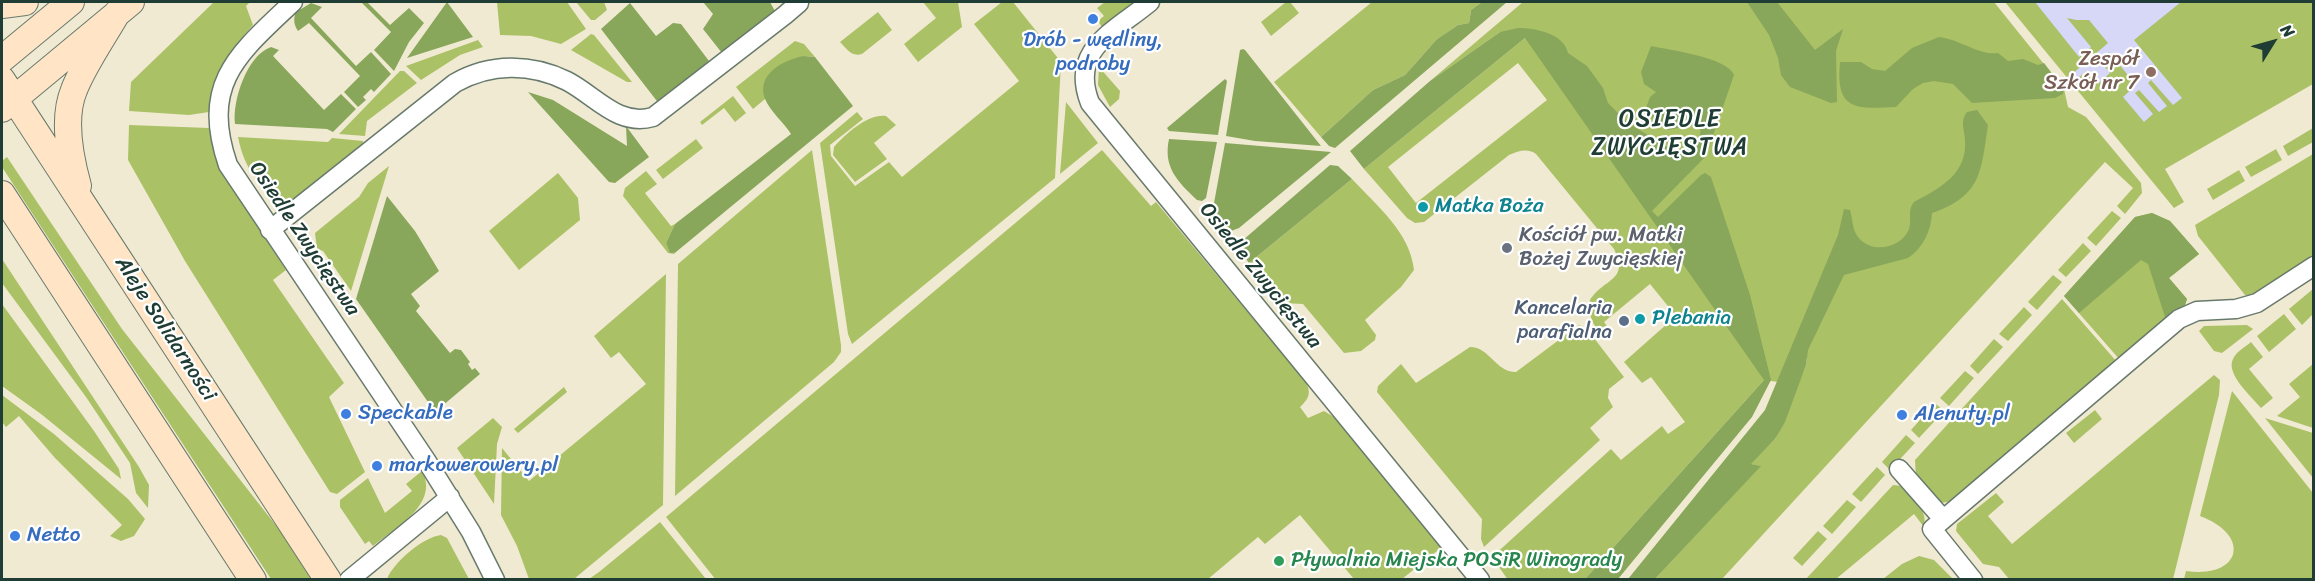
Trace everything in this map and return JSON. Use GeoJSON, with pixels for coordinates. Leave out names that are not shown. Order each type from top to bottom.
{"type":"FeatureCollection","features":[{"type":"Feature","properties":{"kind":"street"},"geometry":{"type":"LineString","coordinates":[[2,5],[25,2]]}},
{"type":"Feature","properties":{"kind":"street"},"geometry":{"type":"LineString","coordinates":[[2,59],[71,2]]}},
{"type":"Feature","properties":{"kind":"street","name":"Osiedle Zwycięstwa"},"geometry":{"type":"LineString","coordinates":[[293,2],[240,54],[226,76],[219,102],[217,123],[228,165],[450,497],[495,579]]}},
{"type":"Feature","properties":{"kind":"street"},"geometry":{"type":"LineString","coordinates":[[270,230],[455,82],[476,71],[515,67],[543,72],[567,81],[628,119],[642,120],[653,117],[798,2]]}},
{"type":"Feature","properties":{"kind":"street","name":"Osiedle Zwycięstwa"},"geometry":{"type":"LineString","coordinates":[[1150,2],[1089,53],[1083,73],[1090,103],[1323,399],[1480,579]]}},
{"type":"Feature","properties":{"kind":"street"},"geometry":{"type":"LineString","coordinates":[[6,96],[124,7]]}},
{"type":"Feature","properties":{"kind":"street"},"geometry":{"type":"LineString","coordinates":[[83,204],[72,164],[69,116],[74,90],[124,7]]}},
{"type":"Feature","properties":{"kind":"street","name":"Aleje Solidarności"},"geometry":{"type":"LineString","coordinates":[[6,96],[83,204],[328,579]]}},
{"type":"Feature","properties":{"kind":"street"},"geometry":{"type":"LineString","coordinates":[[2,194],[253,579]]}},
{"type":"Feature","properties":{"kind":"street"},"geometry":{"type":"LineString","coordinates":[[2,224],[49,267]]}},
{"type":"Feature","properties":{"kind":"street"},"geometry":{"type":"LineString","coordinates":[[1937,524],[2179,319],[2197,311],[2236,309],[2257,303],[2313,266]]}},
{"type":"Feature","properties":{"kind":"street"},"geometry":{"type":"LineString","coordinates":[[1899,469],[1973,579]]}},
{"type":"Feature","properties":{"kind":"street"},"geometry":{"type":"LineString","coordinates":[[349,579],[450,497]]}},
{"type":"Feature","properties":{"kind":"shaded area","name":"Zespół Szkół nr 7"},"geometry":{"type":"Polygon","coordinates":[[[2012,2],[2313,2],[2313,26],[2122,139],[2012,2]]]}},
{"type":"Feature","properties":{"kind":"green space"},"geometry":{"type":"Polygon","coordinates":[[[214,2],[250,2],[246,6],[253,25],[223,65],[213,87],[209,112],[189,115],[129,111],[131,82],[214,2]]]}},
{"type":"Feature","properties":{"kind":"green space"},"geometry":{"type":"Polygon","coordinates":[[[361,2],[367,2],[390,25],[409,8],[424,23],[409,42],[394,71],[374,50],[391,32],[361,2]]]}},
{"type":"Feature","properties":{"kind":"green space"},"geometry":{"type":"Polygon","coordinates":[[[447,2],[473,37],[407,58],[447,2]]]}},
{"type":"Feature","properties":{"kind":"green space"},"geometry":{"type":"Polygon","coordinates":[[[497,2],[567,2],[586,29],[561,44],[531,36],[500,35],[497,2]]]}},
{"type":"Feature","properties":{"kind":"green space"},"geometry":{"type":"Polygon","coordinates":[[[576,2],[604,2],[607,10],[595,20],[591,20],[576,2]]]}},
{"type":"Feature","properties":{"kind":"green space"},"geometry":{"type":"Polygon","coordinates":[[[703,2],[770,2],[776,13],[722,53],[703,29],[713,14],[703,2]]]}},
{"type":"Feature","properties":{"kind":"green space"},"geometry":{"type":"Polygon","coordinates":[[[923,2],[958,2],[962,27],[918,62],[904,44],[936,18],[923,2]]]}},
{"type":"Feature","properties":{"kind":"green space"},"geometry":{"type":"Polygon","coordinates":[[[1002,2],[1013,2],[1061,62],[1055,178],[852,344],[848,334],[820,143],[857,112],[863,119],[830,145],[831,156],[855,186],[889,162],[902,177],[1019,81],[974,24],[1002,2]]]}},
{"type":"Feature","properties":{"kind":"green space"},"geometry":{"type":"Polygon","coordinates":[[[1105,2],[1133,2],[1102,27],[1098,21],[1104,16],[1097,8],[1105,2]]]}},
{"type":"Feature","properties":{"kind":"green space"},"geometry":{"type":"Polygon","coordinates":[[[1286,2],[1290,2],[1299,13],[1271,36],[1261,22],[1286,2]]]}},
{"type":"Feature","properties":{"kind":"green space"},"geometry":{"type":"Polygon","coordinates":[[[1372,2],[1482,2],[1471,10],[1469,23],[1458,25],[1437,39],[1405,75],[1373,90],[1321,137],[1274,82],[1372,2]]]}},
{"type":"Feature","properties":{"kind":"green space"},"geometry":{"type":"Polygon","coordinates":[[[1482,2],[1507,2],[1335,148],[1329,146],[1321,137],[1373,90],[1405,75],[1437,39],[1458,25],[1469,23],[1471,10],[1482,2]]]}},
{"type":"Feature","properties":{"kind":"green space"},"geometry":{"type":"Polygon","coordinates":[[[1523,2],[1994,2],[2064,89],[2068,107],[2086,117],[2141,183],[2142,193],[2125,214],[2117,206],[2133,188],[2105,162],[1722,579],[1655,579],[1760,466],[1750,464],[1775,439],[1806,365],[1807,357],[1778,382],[1764,380],[1585,579],[1508,580],[1492,557],[1611,449],[1621,460],[1662,426],[1668,434],[1685,422],[1651,377],[1642,383],[1624,362],[1676,316],[1650,284],[1604,322],[1609,329],[1602,335],[1590,315],[1590,300],[1617,273],[1618,259],[1614,249],[1533,152],[1523,151],[1509,155],[1424,222],[1415,223],[1407,218],[1364,169],[1525,38],[1500,32],[1430,81],[1523,2]],[[1518,63],[1388,167],[1416,203],[1547,100],[1518,63]]]}},
{"type":"Feature","properties":{"kind":"green space"},"geometry":{"type":"Polygon","coordinates":[[[1747,2],[1777,2],[1815,50],[1843,29],[1836,51],[1837,102],[1831,103],[1790,87],[1781,75],[1778,58],[1769,35],[1747,2]]]}},
{"type":"Feature","properties":{"kind":"green space"},"geometry":{"type":"Polygon","coordinates":[[[2005,2],[2035,2],[2079,57],[2091,47],[2067,18],[2089,20],[2108,43],[2071,75],[2076,80],[2086,71],[2098,84],[2110,73],[2099,60],[2109,52],[2136,85],[2123,97],[2144,122],[2153,114],[2135,93],[2139,90],[2159,112],[2167,106],[2148,83],[2151,80],[2173,105],[2182,98],[2134,40],[2181,2],[2313,2],[2313,84],[2165,169],[2184,202],[2174,208],[2005,2]]]}},
{"type":"Feature","properties":{"kind":"green space"},"geometry":{"type":"Polygon","coordinates":[[[311,3],[322,7],[311,18],[356,66],[371,52],[391,74],[374,92],[371,89],[363,97],[366,100],[358,107],[344,92],[360,76],[309,23],[298,31],[294,20],[296,12],[311,3]]]}},
{"type":"Feature","properties":{"kind":"green space"},"geometry":{"type":"Polygon","coordinates":[[[630,3],[656,36],[673,23],[681,24],[709,61],[660,105],[601,29],[630,3]]]}},
{"type":"Feature","properties":{"kind":"green space"},"geometry":{"type":"Polygon","coordinates":[[[878,12],[892,30],[862,54],[849,52],[840,42],[878,12]]]}},
{"type":"Feature","properties":{"kind":"green space"},"geometry":{"type":"Polygon","coordinates":[[[1518,28],[1532,29],[1555,36],[1565,46],[1568,53],[1587,66],[1603,88],[1608,103],[1627,122],[1665,146],[1677,150],[1689,149],[1699,140],[1701,127],[1694,125],[1667,130],[1652,118],[1646,108],[1650,97],[1656,92],[1644,84],[1641,72],[1651,46],[1721,63],[1734,75],[1706,156],[1652,211],[1658,217],[1701,175],[1705,173],[1711,177],[1750,295],[1771,380],[1752,417],[1618,579],[1585,579],[1764,380],[1525,38],[1364,169],[1350,151],[1430,81],[1500,32],[1518,28]]]}},
{"type":"Feature","properties":{"kind":"green space"},"geometry":{"type":"Polygon","coordinates":[[[591,34],[632,82],[627,82],[571,50],[591,34]]]}},
{"type":"Feature","properties":{"kind":"green space"},"geometry":{"type":"Polygon","coordinates":[[[1939,37],[1984,52],[1998,53],[2008,61],[2023,59],[2038,65],[2044,63],[2064,89],[2063,94],[2055,98],[1972,103],[1953,84],[1934,81],[1923,83],[1913,89],[1896,107],[1859,107],[1851,104],[1845,98],[1839,78],[1840,62],[1861,62],[1872,69],[1885,71],[1912,48],[1939,37]]]}},
{"type":"Feature","properties":{"kind":"green space"},"geometry":{"type":"Polygon","coordinates":[[[478,40],[483,47],[460,55],[421,80],[406,66],[478,40]]]}},
{"type":"Feature","properties":{"kind":"green space"},"geometry":{"type":"Polygon","coordinates":[[[795,41],[804,44],[815,57],[804,56],[765,82],[765,99],[753,109],[736,87],[795,41]]]}},
{"type":"Feature","properties":{"kind":"green space"},"geometry":{"type":"Polygon","coordinates":[[[271,47],[279,50],[273,56],[324,110],[341,94],[356,109],[333,132],[327,129],[235,124],[236,103],[248,69],[262,52],[271,47]]]}},
{"type":"Feature","properties":{"kind":"green space"},"geometry":{"type":"Polygon","coordinates":[[[1243,49],[1321,146],[1255,141],[1226,136],[1240,50],[1243,49]]]}},
{"type":"Feature","properties":{"kind":"green space"},"geometry":{"type":"Polygon","coordinates":[[[804,56],[815,57],[853,106],[676,252],[670,253],[666,243],[675,224],[791,134],[767,103],[763,90],[764,82],[768,75],[780,65],[804,56]]]}},
{"type":"Feature","properties":{"kind":"green space"},"geometry":{"type":"Polygon","coordinates":[[[1099,67],[1120,91],[1119,99],[1110,107],[1098,85],[1099,67]]]}},
{"type":"Feature","properties":{"kind":"green space"},"geometry":{"type":"Polygon","coordinates":[[[400,71],[404,71],[417,83],[367,121],[365,136],[339,134],[400,71]]]}},
{"type":"Feature","properties":{"kind":"green space"},"geometry":{"type":"Polygon","coordinates":[[[1225,79],[1227,81],[1218,135],[1169,131],[1167,128],[1225,79]]]}},
{"type":"Feature","properties":{"kind":"green space"},"geometry":{"type":"Polygon","coordinates":[[[528,92],[553,100],[627,146],[626,126],[649,157],[615,183],[609,182],[528,92]]]}},
{"type":"Feature","properties":{"kind":"green space"},"geometry":{"type":"Polygon","coordinates":[[[733,96],[746,113],[735,122],[724,108],[702,125],[700,122],[733,96]]]}},
{"type":"Feature","properties":{"kind":"green space"},"geometry":{"type":"Polygon","coordinates":[[[1066,102],[1098,143],[1060,174],[1066,102]]]}},
{"type":"Feature","properties":{"kind":"green space"},"geometry":{"type":"Polygon","coordinates":[[[1977,110],[1988,125],[1980,169],[1970,190],[1961,199],[1932,213],[1925,238],[1908,258],[1844,275],[1808,350],[1806,365],[1785,422],[1775,439],[1751,464],[1761,466],[1655,579],[1628,579],[1765,410],[1838,235],[1844,209],[1850,210],[1858,237],[1870,246],[1885,247],[1899,241],[1909,229],[1911,208],[1914,202],[1942,185],[1957,171],[1965,151],[1964,118],[1967,112],[1977,110]]]}},
{"type":"Feature","properties":{"kind":"green space"},"geometry":{"type":"Polygon","coordinates":[[[879,116],[886,116],[896,125],[874,143],[887,159],[855,182],[833,155],[834,147],[864,122],[879,116]]]}},
{"type":"Feature","properties":{"kind":"green space"},"geometry":{"type":"Polygon","coordinates":[[[129,125],[209,128],[221,171],[286,270],[273,280],[344,383],[329,397],[365,472],[337,494],[330,492],[185,261],[128,160],[129,125]]]}},
{"type":"Feature","properties":{"kind":"green space"},"geometry":{"type":"Polygon","coordinates":[[[2313,128],[2313,142],[2288,156],[2283,146],[2313,128]]]}},
{"type":"Feature","properties":{"kind":"green space"},"geometry":{"type":"Polygon","coordinates":[[[238,137],[328,142],[332,138],[363,141],[363,146],[287,206],[261,185],[249,169],[238,137]]]}},
{"type":"Feature","properties":{"kind":"green space"},"geometry":{"type":"Polygon","coordinates":[[[696,139],[703,148],[663,179],[656,170],[696,139]]]}},
{"type":"Feature","properties":{"kind":"green space"},"geometry":{"type":"Polygon","coordinates":[[[1169,139],[1217,142],[1206,198],[1202,201],[1197,200],[1173,173],[1168,158],[1169,139]]]}},
{"type":"Feature","properties":{"kind":"green space"},"geometry":{"type":"Polygon","coordinates":[[[1225,143],[1331,152],[1239,228],[1226,233],[1212,214],[1225,143]]]}},
{"type":"Feature","properties":{"kind":"green space"},"geometry":{"type":"Polygon","coordinates":[[[2276,149],[2282,160],[2251,177],[2245,167],[2276,149]]]}},
{"type":"Feature","properties":{"kind":"green space"},"geometry":{"type":"Polygon","coordinates":[[[812,150],[841,352],[834,362],[675,496],[678,264],[812,150]]]}},
{"type":"Feature","properties":{"kind":"green space"},"geometry":{"type":"Polygon","coordinates":[[[1102,150],[1151,206],[1156,202],[1305,381],[1308,395],[1300,407],[1308,418],[1324,411],[1334,417],[1442,547],[1402,579],[1354,579],[1300,515],[1265,544],[1258,537],[1208,579],[716,580],[666,517],[1102,150]]]}},
{"type":"Feature","properties":{"kind":"green space"},"geometry":{"type":"Polygon","coordinates":[[[2313,154],[2314,257],[2252,296],[2245,295],[2198,236],[2195,225],[2313,154]]]}},
{"type":"Feature","properties":{"kind":"green space"},"geometry":{"type":"Polygon","coordinates":[[[7,157],[122,329],[281,532],[311,579],[271,579],[2,167],[2,161],[7,157]]]}},
{"type":"Feature","properties":{"kind":"green space"},"geometry":{"type":"Polygon","coordinates":[[[1330,165],[1338,166],[1352,179],[1249,263],[1239,249],[1243,240],[1330,165]]]}},
{"type":"Feature","properties":{"kind":"green space"},"geometry":{"type":"Polygon","coordinates":[[[389,166],[351,291],[323,251],[317,249],[315,233],[359,197],[368,183],[389,166]]]}},
{"type":"Feature","properties":{"kind":"green space"},"geometry":{"type":"Polygon","coordinates":[[[2239,170],[2245,181],[2213,200],[2207,189],[2239,170]]]}},
{"type":"Feature","properties":{"kind":"green space"},"geometry":{"type":"Polygon","coordinates":[[[646,171],[657,184],[645,193],[671,226],[675,224],[666,243],[670,252],[676,252],[674,254],[668,253],[623,196],[625,188],[646,171]]]}},
{"type":"Feature","properties":{"kind":"green space"},"geometry":{"type":"Polygon","coordinates":[[[558,173],[578,198],[580,220],[519,270],[489,231],[558,173]]]}},
{"type":"Feature","properties":{"kind":"green space"},"geometry":{"type":"Polygon","coordinates":[[[1352,179],[1391,220],[1406,244],[1414,270],[1401,287],[1365,320],[1376,335],[1375,340],[1361,351],[1344,353],[1303,304],[1283,303],[1279,300],[1249,263],[1352,179]]]}},
{"type":"Feature","properties":{"kind":"green space"},"geometry":{"type":"Polygon","coordinates":[[[387,196],[415,231],[439,271],[411,294],[420,306],[416,311],[450,353],[455,349],[461,350],[470,362],[468,364],[472,370],[475,368],[480,374],[435,412],[356,299],[387,196]]]}},
{"type":"Feature","properties":{"kind":"green space"},"geometry":{"type":"Polygon","coordinates":[[[2112,211],[2121,218],[2096,246],[2087,238],[2112,211]]]}},
{"type":"Feature","properties":{"kind":"green space"},"geometry":{"type":"Polygon","coordinates":[[[2152,213],[2170,221],[2199,254],[2169,278],[2187,299],[2184,308],[2120,360],[2064,296],[2135,217],[2152,213]]]}},
{"type":"Feature","properties":{"kind":"green space"},"geometry":{"type":"Polygon","coordinates":[[[2152,213],[2170,221],[2199,254],[2169,278],[2187,299],[2184,308],[2166,320],[2148,264],[2141,260],[2079,313],[2064,296],[2135,217],[2152,213]]]}},
{"type":"Feature","properties":{"kind":"green space"},"geometry":{"type":"Polygon","coordinates":[[[2083,243],[2091,251],[2066,277],[2058,270],[2083,243]]]}},
{"type":"Feature","properties":{"kind":"green space"},"geometry":{"type":"Polygon","coordinates":[[[2,259],[139,467],[149,485],[148,508],[136,493],[130,463],[86,397],[2,283],[2,259]]]}},
{"type":"Feature","properties":{"kind":"green space"},"geometry":{"type":"Polygon","coordinates":[[[666,274],[663,505],[574,579],[529,579],[517,546],[501,515],[502,448],[529,481],[646,384],[619,352],[611,358],[594,336],[666,274]]]}},
{"type":"Feature","properties":{"kind":"green space"},"geometry":{"type":"Polygon","coordinates":[[[2053,275],[2062,282],[2037,310],[2028,302],[2053,275]]]}},
{"type":"Feature","properties":{"kind":"green space"},"geometry":{"type":"Polygon","coordinates":[[[2313,289],[2313,314],[2302,325],[2289,309],[2313,289]]]}},
{"type":"Feature","properties":{"kind":"green space"},"geometry":{"type":"Polygon","coordinates":[[[2062,299],[2117,362],[1952,501],[1941,503],[1916,479],[1915,460],[2062,299]]]}},
{"type":"Feature","properties":{"kind":"green space"},"geometry":{"type":"Polygon","coordinates":[[[2,304],[94,431],[119,469],[121,479],[41,414],[2,386],[2,304]]]}},
{"type":"Feature","properties":{"kind":"green space"},"geometry":{"type":"Polygon","coordinates":[[[2024,307],[2032,315],[2008,341],[1999,334],[2024,307]]]}},
{"type":"Feature","properties":{"kind":"green space"},"geometry":{"type":"Polygon","coordinates":[[[2284,314],[2296,329],[2269,352],[2257,336],[2284,314]]]}},
{"type":"Feature","properties":{"kind":"green space"},"geometry":{"type":"Polygon","coordinates":[[[1579,325],[1587,329],[1624,377],[1609,389],[1608,398],[1613,407],[1590,428],[1600,440],[1484,547],[1481,539],[1482,519],[1377,392],[1378,386],[1401,364],[1416,383],[1470,347],[1483,351],[1503,368],[1516,372],[1579,325]]]}},
{"type":"Feature","properties":{"kind":"green space"},"geometry":{"type":"Polygon","coordinates":[[[2247,325],[2253,329],[2222,353],[2214,351],[2199,331],[2204,326],[2247,325]]]}},
{"type":"Feature","properties":{"kind":"green space"},"geometry":{"type":"Polygon","coordinates":[[[1994,339],[2003,347],[1978,374],[1970,366],[1994,339]]]}},
{"type":"Feature","properties":{"kind":"green space"},"geometry":{"type":"Polygon","coordinates":[[[2251,342],[2263,357],[2249,369],[2273,398],[2261,408],[2233,372],[2233,359],[2236,354],[2251,342]]]}},
{"type":"Feature","properties":{"kind":"green space"},"geometry":{"type":"Polygon","coordinates":[[[2313,364],[2313,428],[2277,416],[2300,397],[2289,384],[2313,364]]]}},
{"type":"Feature","properties":{"kind":"green space"},"geometry":{"type":"Polygon","coordinates":[[[1965,371],[1974,378],[1949,406],[1940,398],[1965,371]]]}},
{"type":"Feature","properties":{"kind":"green space"},"geometry":{"type":"Polygon","coordinates":[[[2214,375],[2220,380],[2219,395],[2173,579],[2009,579],[1999,567],[1983,564],[1956,531],[1957,524],[1996,493],[2004,502],[1988,516],[2012,544],[2214,375]]]}},
{"type":"Feature","properties":{"kind":"green space"},"geometry":{"type":"Polygon","coordinates":[[[564,387],[567,392],[518,433],[514,429],[564,387]]]}},
{"type":"Feature","properties":{"kind":"green space"},"geometry":{"type":"Polygon","coordinates":[[[2232,391],[2313,493],[2313,579],[2184,579],[2186,571],[2204,572],[2218,569],[2228,562],[2233,554],[2233,544],[2228,534],[2217,524],[2200,516],[2232,391]]]}},
{"type":"Feature","properties":{"kind":"green space"},"geometry":{"type":"Polygon","coordinates":[[[2,395],[54,434],[128,499],[145,519],[134,536],[121,541],[110,536],[122,525],[55,458],[19,416],[6,427],[2,422],[2,395]]]}},
{"type":"Feature","properties":{"kind":"green space"},"geometry":{"type":"Polygon","coordinates":[[[1935,403],[1944,411],[1919,438],[1911,430],[1935,403]]]}},
{"type":"Feature","properties":{"kind":"green space"},"geometry":{"type":"Polygon","coordinates":[[[2095,410],[2102,419],[2074,443],[2066,433],[2095,410]]]}},
{"type":"Feature","properties":{"kind":"green space"},"geometry":{"type":"Polygon","coordinates":[[[493,418],[502,427],[497,444],[494,504],[457,448],[493,418]]]}},
{"type":"Feature","properties":{"kind":"green space"},"geometry":{"type":"Polygon","coordinates":[[[2265,418],[2313,433],[2313,478],[2265,418]]]}},
{"type":"Feature","properties":{"kind":"green space"},"geometry":{"type":"Polygon","coordinates":[[[1906,435],[1915,443],[1890,470],[1882,462],[1906,435]]]}},
{"type":"Feature","properties":{"kind":"green space"},"geometry":{"type":"Polygon","coordinates":[[[1877,467],[1885,475],[1861,502],[1852,494],[1877,467]]]}},
{"type":"Feature","properties":{"kind":"green space"},"geometry":{"type":"Polygon","coordinates":[[[422,471],[426,483],[425,494],[420,505],[402,524],[373,546],[369,541],[365,544],[340,507],[340,500],[368,478],[385,513],[412,491],[406,484],[422,471]]]}},
{"type":"Feature","properties":{"kind":"green space"},"geometry":{"type":"Polygon","coordinates":[[[1893,485],[1902,486],[1919,504],[1924,515],[1924,527],[1914,514],[1836,579],[1805,580],[1893,485]]]}},
{"type":"Feature","properties":{"kind":"green space"},"geometry":{"type":"Polygon","coordinates":[[[1847,500],[1856,507],[1832,534],[1823,526],[1847,500]]]}},
{"type":"Feature","properties":{"kind":"green space"},"geometry":{"type":"Polygon","coordinates":[[[660,522],[706,579],[589,579],[599,572],[660,522]]]}},
{"type":"Feature","properties":{"kind":"green space"},"geometry":{"type":"Polygon","coordinates":[[[1818,531],[1827,539],[1802,566],[1793,558],[1818,531]]]}},
{"type":"Feature","properties":{"kind":"green space"},"geometry":{"type":"Polygon","coordinates":[[[441,535],[447,538],[469,579],[387,579],[395,566],[410,552],[426,540],[441,535]]]}},
{"type":"Feature","properties":{"kind":"green space"},"geometry":{"type":"Polygon","coordinates":[[[1919,556],[1934,560],[1953,579],[1883,579],[1902,564],[1919,556]]]}},
{"type":"Feature","properties":{"kind":"place","name":"Drób - wędliny, podroby"},"geometry":{"type":"Point","coordinates":[1093,19]}},
{"type":"Feature","properties":{"kind":"place","name":"Zespół Szkół nr 7"},"geometry":{"type":"Point","coordinates":[2151,72]}},
{"type":"Feature","properties":{"kind":"place","name":"Matka Boża"},"geometry":{"type":"Point","coordinates":[1423,207]}},
{"type":"Feature","properties":{"kind":"place","name":"Kościół pw. Matki Bożej Zwycięskiej"},"geometry":{"type":"Point","coordinates":[1507,248]}},
{"type":"Feature","properties":{"kind":"place","name":"Plebania"},"geometry":{"type":"Point","coordinates":[1640,319]}},
{"type":"Feature","properties":{"kind":"place","name":"Kancelaria parafialna"},"geometry":{"type":"Point","coordinates":[1624,321]}},
{"type":"Feature","properties":{"kind":"place","name":"Speckable"},"geometry":{"type":"Point","coordinates":[346,414]}},
{"type":"Feature","properties":{"kind":"place","name":"Alenuty.pl"},"geometry":{"type":"Point","coordinates":[1902,415]}},
{"type":"Feature","properties":{"kind":"place","name":"markowerowery.pl"},"geometry":{"type":"Point","coordinates":[377,466]}},
{"type":"Feature","properties":{"kind":"place","name":"Netto"},"geometry":{"type":"Point","coordinates":[15,536]}},
{"type":"Feature","properties":{"kind":"place","name":"Pływalnia Miejska POSiR Winogrady"},"geometry":{"type":"Point","coordinates":[1279,561]}},
{"type":"Feature","properties":{"kind":"district","name":"OSIEDLE ZWYCIĘSTWA"},"geometry":{"type":"Point","coordinates":[1670,134]}}]}
